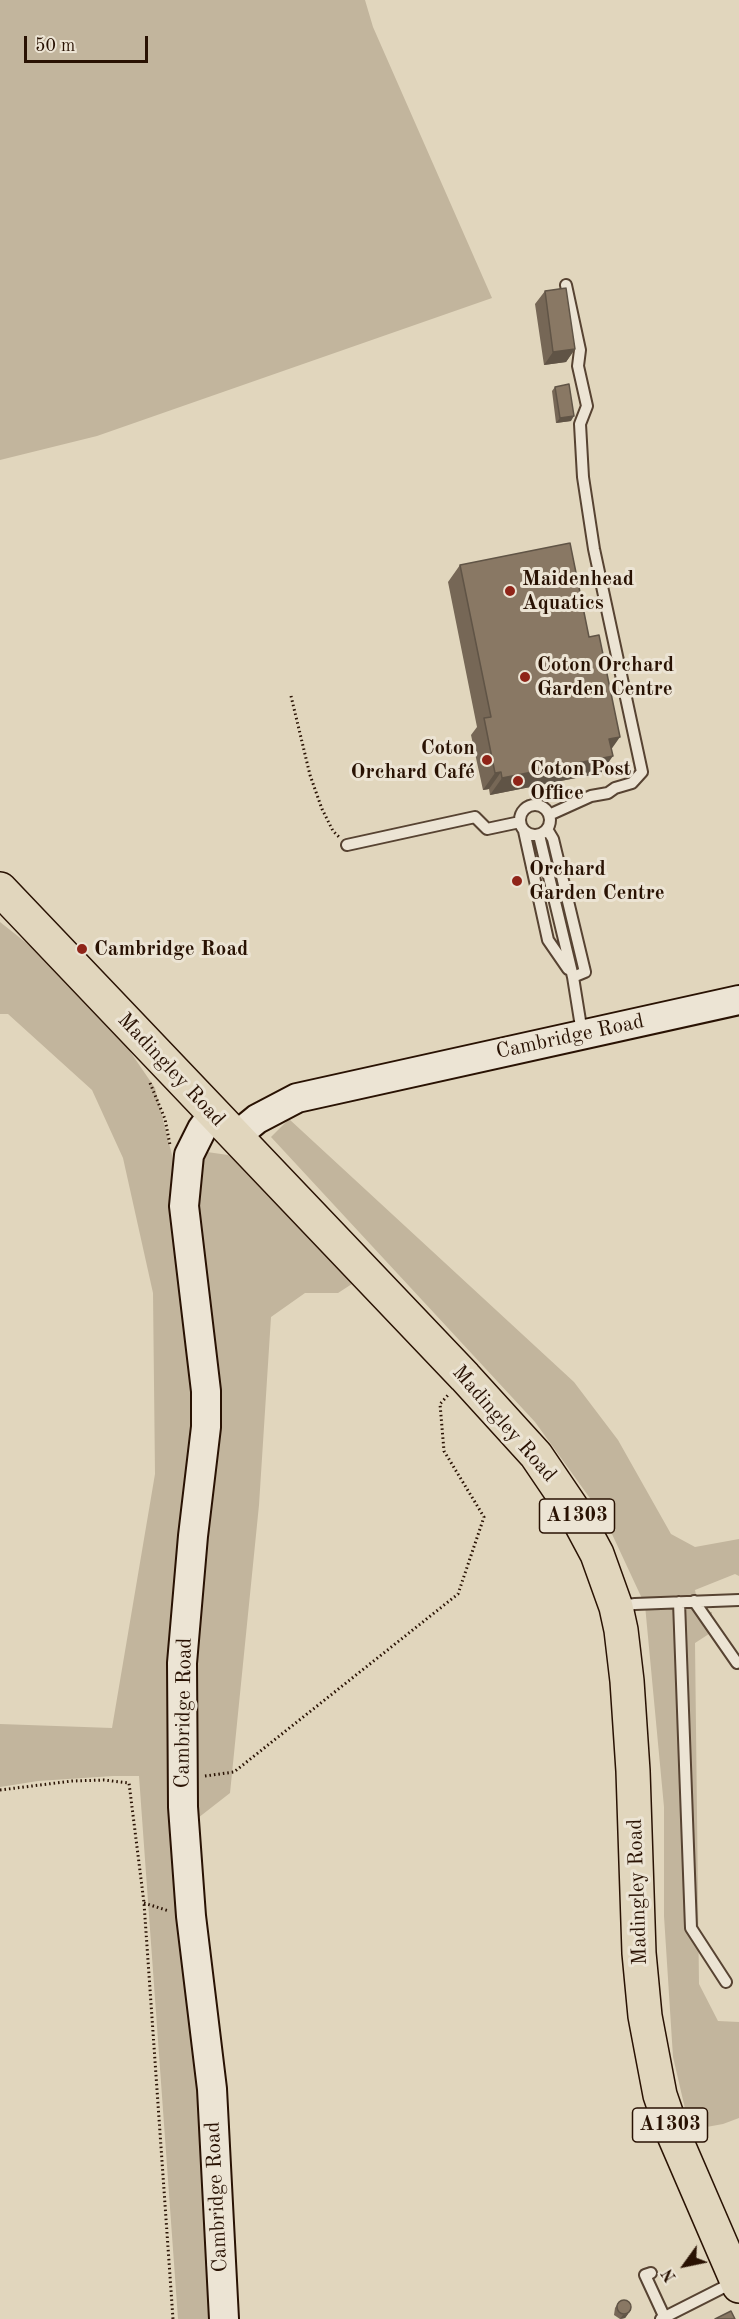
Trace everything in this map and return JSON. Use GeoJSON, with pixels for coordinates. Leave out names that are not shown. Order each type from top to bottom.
{"type":"FeatureCollection","features":[{"type":"Feature","properties":{"kind":"highway","name":"Madingley Road"},"geometry":{"type":"LineString","coordinates":[[0,889],[465,1377],[536,1455],[574,1511],[597,1554],[615,1607],[627,1682],[633,1771],[639,1953],[645,2016],[660,2095],[673,2133],[738,2283]]}},
{"type":"Feature","properties":{"kind":"street","name":"Cambridge Road"},"geometry":{"type":"LineString","coordinates":[[235,1137],[257,1119],[297,1098],[739,1000]]}},
{"type":"Feature","properties":{"kind":"street","name":"Cambridge Road"},"geometry":{"type":"LineString","coordinates":[[213,1114],[202,1129],[189,1155],[184,1206],[206,1391],[206,1427],[193,1536],[182,1663],[182,1750],[191,1916],[212,2089],[224,2319]]}},
{"type":"Feature","properties":{"kind":"lane"},"geometry":{"type":"LineString","coordinates":[[549,815],[591,796],[608,793],[615,788],[632,783],[642,772],[594,549],[583,477],[580,424],[586,406],[578,366],[580,350],[566,285]]}},
{"type":"Feature","properties":{"kind":"lane"},"geometry":{"type":"LineString","coordinates":[[347,844],[475,817],[487,829],[522,827],[534,836],[543,832],[550,820],[543,808],[534,805],[522,813],[522,827],[548,940],[573,977]]}},
{"type":"Feature","properties":{"kind":"lane"},"geometry":{"type":"LineString","coordinates":[[543,832],[573,977],[582,1034]]}},
{"type":"Feature","properties":{"kind":"lane"},"geometry":{"type":"LineString","coordinates":[[615,1607],[739,1600]]}},
{"type":"Feature","properties":{"kind":"lane"},"geometry":{"type":"LineString","coordinates":[[694,1601],[737,1663]]}},
{"type":"Feature","properties":{"kind":"lane"},"geometry":{"type":"LineString","coordinates":[[679,1602],[690,1928],[726,1982]]}},
{"type":"Feature","properties":{"kind":"lane"},"geometry":{"type":"LineString","coordinates":[[651,2273],[645,2275],[663,2318],[738,2283]]}},
{"type":"Feature","properties":{"kind":"path"},"geometry":{"type":"LineString","coordinates":[[291,696],[310,775],[322,809],[333,831],[347,844]]}},
{"type":"Feature","properties":{"kind":"path"},"geometry":{"type":"LineString","coordinates":[[148,1080],[165,1119],[172,1153]]}},
{"type":"Feature","properties":{"kind":"path"},"geometry":{"type":"LineString","coordinates":[[183,1778],[234,1772],[458,1594],[484,1517],[444,1452],[440,1404],[465,1377]]}},
{"type":"Feature","properties":{"kind":"path"},"geometry":{"type":"LineString","coordinates":[[0,1790],[72,1781],[104,1780],[129,1783],[144,1903],[173,2319]]}},
{"type":"Feature","properties":{"kind":"path"},"geometry":{"type":"LineString","coordinates":[[144,1903],[152,1906]]}},
{"type":"Feature","properties":{"kind":"shaded area"},"geometry":{"type":"Polygon","coordinates":[[[0,0],[365,0],[373,27],[492,298],[97,436],[0,460],[0,0]]]}},
{"type":"Feature","properties":{"kind":"shaded area"},"geometry":{"type":"Polygon","coordinates":[[[0,922],[48,960],[114,1028],[155,1088],[172,1155],[195,1323],[204,1421],[182,1618],[215,2319],[178,2319],[139,1776],[38,1781],[0,1787],[0,1724],[112,1728],[155,1474],[153,1293],[123,1158],[92,1090],[8,1014],[0,1014],[0,922]]]}},
{"type":"Feature","properties":{"kind":"shaded area"},"geometry":{"type":"Polygon","coordinates":[[[289,1119],[574,1382],[618,1440],[671,1534],[695,1547],[739,1539],[739,1576],[735,1574],[695,1590],[699,1610],[712,1612],[712,1632],[695,1643],[699,1984],[718,2021],[739,2022],[739,2118],[723,2124],[690,2130],[673,2057],[664,1916],[664,1807],[645,1605],[605,1519],[535,1422],[271,1137],[289,1119]]]}},
{"type":"Feature","properties":{"kind":"shaded area"},"geometry":{"type":"Polygon","coordinates":[[[207,1152],[228,1155],[243,1167],[355,1282],[338,1293],[305,1293],[271,1317],[259,1505],[230,1793],[189,1825],[198,1624],[195,1159],[207,1152]]]}},
{"type":"Feature","properties":{"kind":"building"},"geometry":{"type":"Polygon","coordinates":[[[566,288],[575,349],[553,352],[545,291],[566,288]]]}},
{"type":"Feature","properties":{"kind":"building"},"geometry":{"type":"Polygon","coordinates":[[[569,384],[574,416],[560,418],[555,387],[569,384]]]}},
{"type":"Feature","properties":{"kind":"building"},"geometry":{"type":"Polygon","coordinates":[[[570,543],[589,637],[599,635],[620,737],[609,739],[613,756],[502,778],[501,772],[495,773],[484,718],[491,717],[460,565],[570,543]]]}},
{"type":"Feature","properties":{"kind":"building"},"geometry":{"type":"Polygon","coordinates":[[[624,2300],[629,2302],[631,2307],[629,2312],[624,2314],[619,2312],[617,2307],[619,2302],[624,2300]]]}},
{"type":"Feature","properties":{"kind":"building"},"geometry":{"type":"Polygon","coordinates":[[[731,2311],[735,2319],[715,2319],[731,2311]]]}},
{"type":"Feature","properties":{"kind":"place","name":"Maidenhead Aquatics"},"geometry":{"type":"Point","coordinates":[510,591]}},
{"type":"Feature","properties":{"kind":"place","name":"Coton Orchard Garden Centre"},"geometry":{"type":"Point","coordinates":[525,677]}},
{"type":"Feature","properties":{"kind":"place","name":"Coton Orchard Café"},"geometry":{"type":"Point","coordinates":[487,760]}},
{"type":"Feature","properties":{"kind":"place","name":"Coton Post Office"},"geometry":{"type":"Point","coordinates":[518,781]}},
{"type":"Feature","properties":{"kind":"place","name":"Orchard Garden Centre"},"geometry":{"type":"Point","coordinates":[517,881]}},
{"type":"Feature","properties":{"kind":"place","name":"Cambridge Road"},"geometry":{"type":"Point","coordinates":[82,949]}}]}
